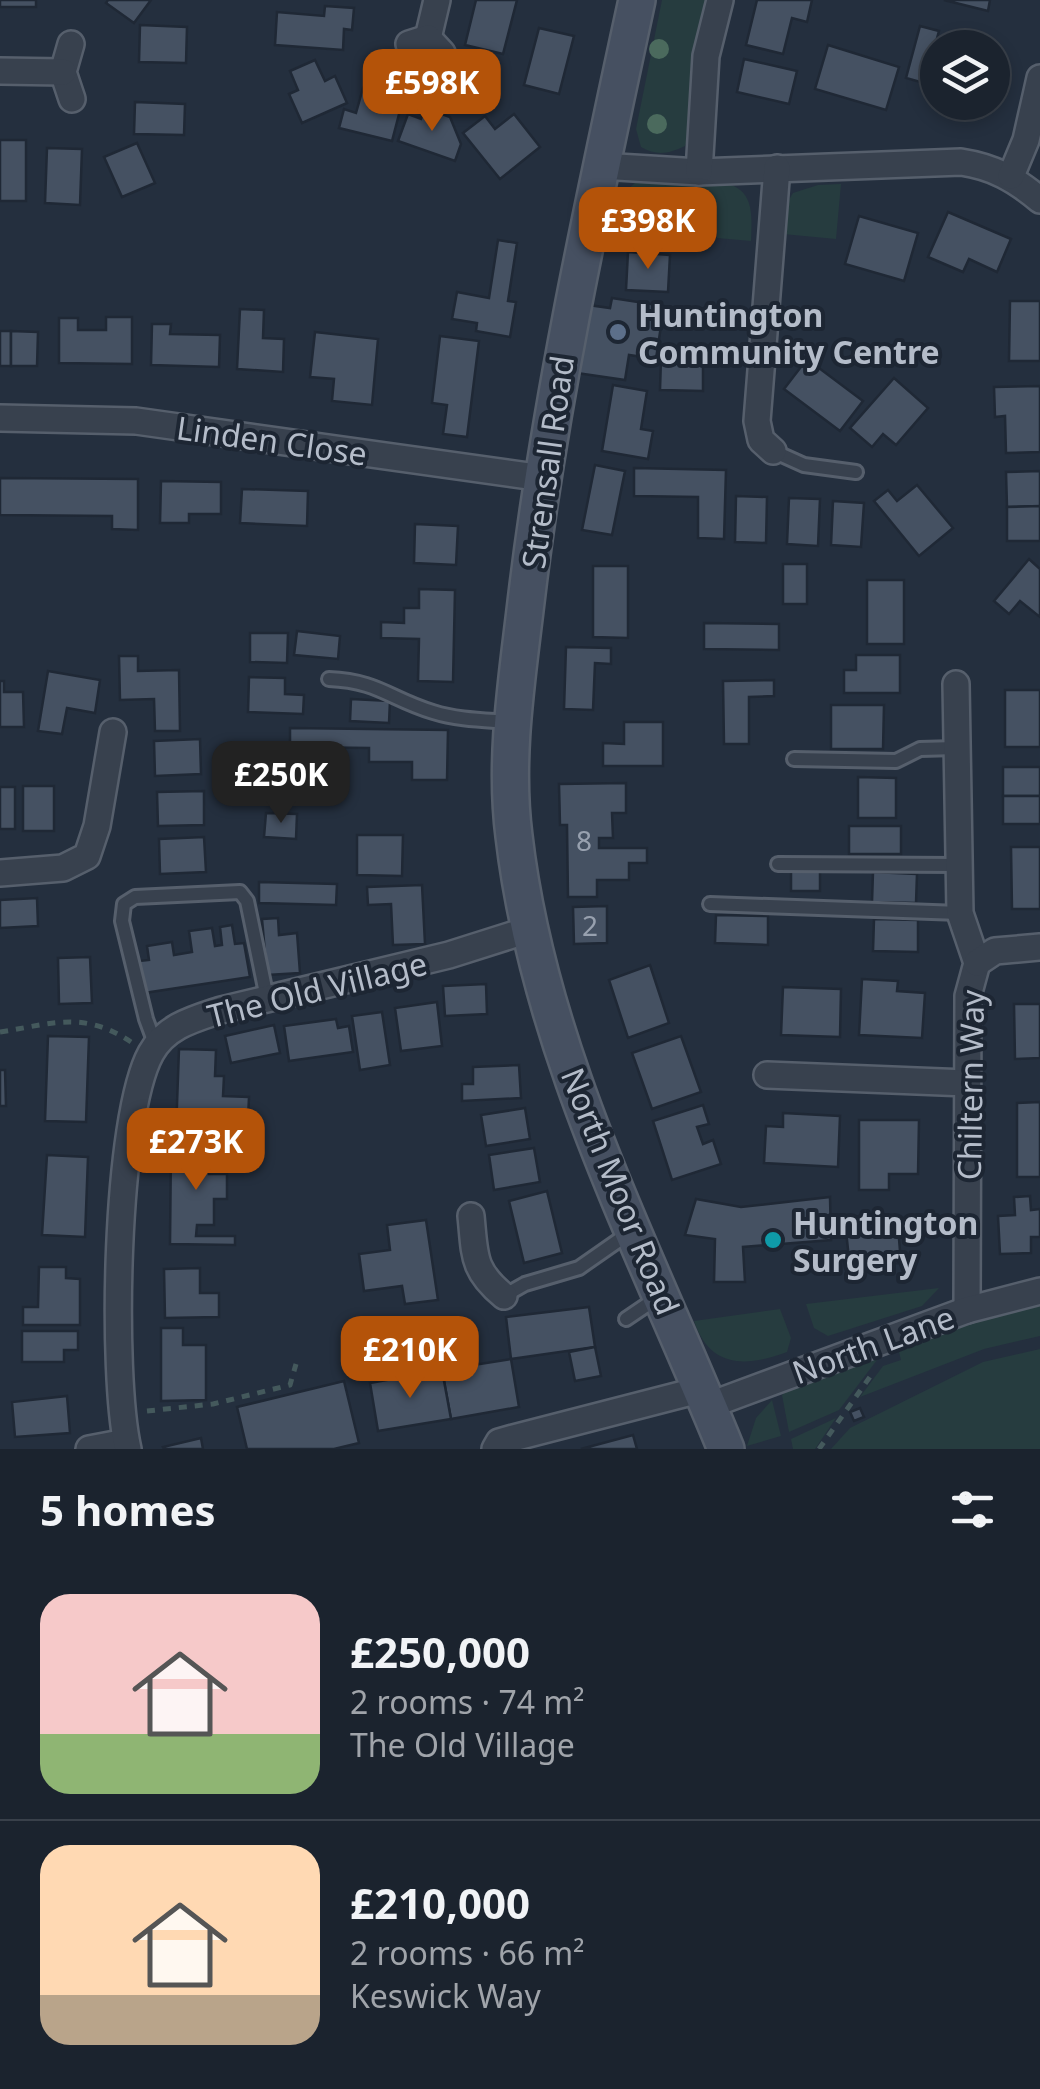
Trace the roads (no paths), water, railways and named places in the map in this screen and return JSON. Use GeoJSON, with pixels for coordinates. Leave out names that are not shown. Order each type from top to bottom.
{"type":"FeatureCollection","features":[{"type":"Feature","properties":{"kind":"street"},"geometry":{"type":"LineString","coordinates":[[426,45],[436,0]]}},
{"type":"Feature","properties":{"kind":"street","name":"Strensall Road"},"geometry":{"type":"LineString","coordinates":[[530,928],[513,834],[514,722],[557,378],[637,0]]}},
{"type":"Feature","properties":{"kind":"street"},"geometry":{"type":"LineString","coordinates":[[699,172],[706,56],[720,0]]}},
{"type":"Feature","properties":{"kind":"street"},"geometry":{"type":"LineString","coordinates":[[71,44],[63,72],[72,99]]}},
{"type":"Feature","properties":{"kind":"street"},"geometry":{"type":"LineString","coordinates":[[0,71],[63,72]]}},
{"type":"Feature","properties":{"kind":"street"},"geometry":{"type":"LineString","coordinates":[[1011,176],[1026,140],[1040,78]]}},
{"type":"Feature","properties":{"kind":"street"},"geometry":{"type":"LineString","coordinates":[[601,166],[699,172],[961,162],[1011,176],[1040,200]]}},
{"type":"Feature","properties":{"kind":"street"},"geometry":{"type":"LineString","coordinates":[[772,451],[762,440],[757,421],[777,168]]}},
{"type":"Feature","properties":{"kind":"street","name":"Linden Close"},"geometry":{"type":"LineString","coordinates":[[0,418],[136,421],[543,478]]}},
{"type":"Feature","properties":{"kind":"street","name":"Chiltern Way"},"geometry":{"type":"LineString","coordinates":[[956,684],[960,914],[977,963],[968,996],[967,1310]]}},
{"type":"Feature","properties":{"kind":"street"},"geometry":{"type":"LineString","coordinates":[[0,873],[64,868],[87,856],[97,826],[113,732]]}},
{"type":"Feature","properties":{"kind":"street","name":"The Old Village"},"geometry":{"type":"LineString","coordinates":[[153,1050],[185,1022],[266,998],[449,956],[530,928]]}},
{"type":"Feature","properties":{"kind":"street","name":"North Moor Road"},"geometry":{"type":"LineString","coordinates":[[530,928],[582,1102],[726,1449]]}},
{"type":"Feature","properties":{"kind":"street"},"geometry":{"type":"LineString","coordinates":[[977,963],[995,951],[1040,946]]}},
{"type":"Feature","properties":{"kind":"street"},"geometry":{"type":"LineString","coordinates":[[90,1449],[126,1436],[122,1220],[131,1125],[140,1080],[153,1050]]}},
{"type":"Feature","properties":{"kind":"street"},"geometry":{"type":"LineString","coordinates":[[767,1075],[967,1083]]}},
{"type":"Feature","properties":{"kind":"street"},"geometry":{"type":"LineString","coordinates":[[471,1216],[475,1259],[484,1280],[504,1296]]}},
{"type":"Feature","properties":{"kind":"street","name":"North Lane"},"geometry":{"type":"LineString","coordinates":[[495,1449],[499,1442],[706,1397],[967,1310],[1040,1291]]}},
{"type":"Feature","properties":{"kind":"lane"},"geometry":{"type":"LineString","coordinates":[[772,451],[804,464],[856,472]]}},
{"type":"Feature","properties":{"kind":"lane"},"geometry":{"type":"LineString","coordinates":[[328,679],[358,680],[455,718],[514,722]]}},
{"type":"Feature","properties":{"kind":"lane"},"geometry":{"type":"LineString","coordinates":[[794,759],[896,761],[920,749],[956,748]]}},
{"type":"Feature","properties":{"kind":"lane"},"geometry":{"type":"LineString","coordinates":[[778,864],[958,866]]}},
{"type":"Feature","properties":{"kind":"lane"},"geometry":{"type":"LineString","coordinates":[[153,1050],[122,920],[124,904],[135,896],[240,892],[248,901],[266,998]]}},
{"type":"Feature","properties":{"kind":"lane"},"geometry":{"type":"LineString","coordinates":[[710,904],[960,914]]}},
{"type":"Feature","properties":{"kind":"lane"},"geometry":{"type":"LineString","coordinates":[[504,1296],[525,1284],[580,1268],[634,1230]]}},
{"type":"Feature","properties":{"kind":"lane"},"geometry":{"type":"LineString","coordinates":[[626,1318],[662,1295]]}},
{"type":"Feature","properties":{"kind":"place","name":"Huntington Community Centre"},"geometry":{"type":"Point","coordinates":[618,332]}},
{"type":"Feature","properties":{"kind":"place","name":"Huntington Surgery"},"geometry":{"type":"Point","coordinates":[773,1240]}}]}
